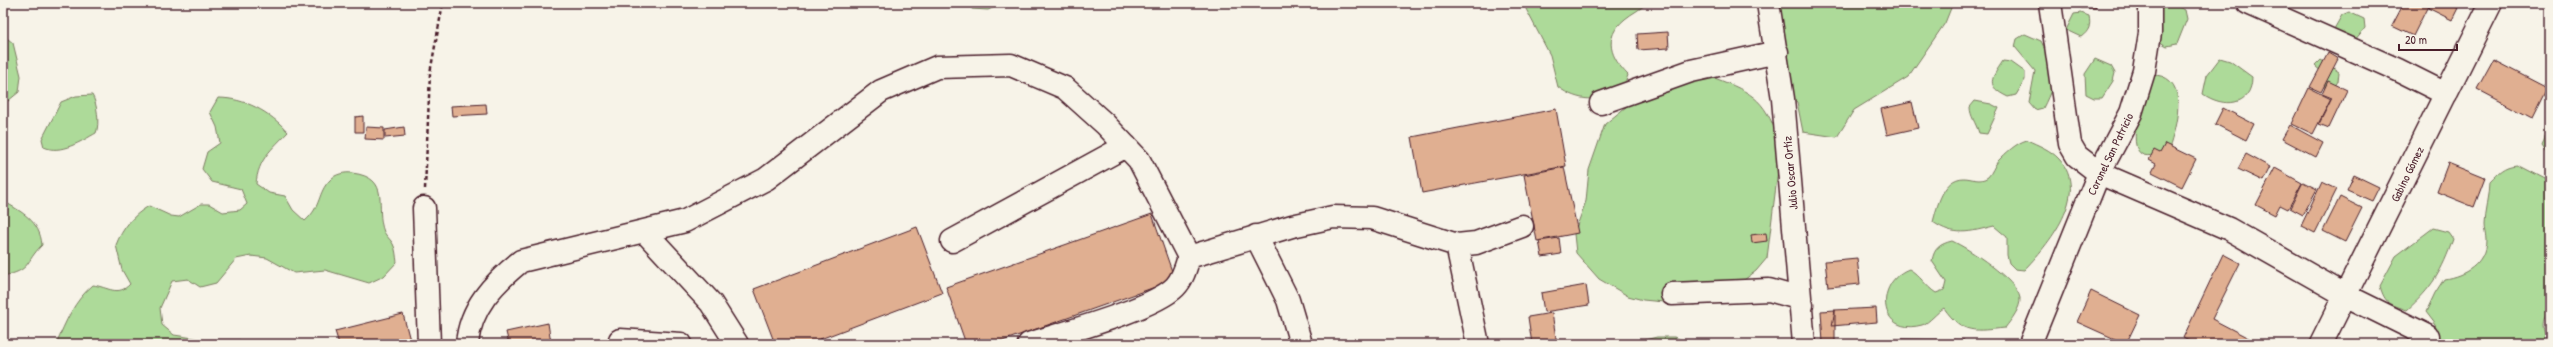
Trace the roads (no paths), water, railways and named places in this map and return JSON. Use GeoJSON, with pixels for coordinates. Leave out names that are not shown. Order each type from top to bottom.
{"type":"FeatureCollection","features":[{"type":"Feature","properties":{"kind":"street","name":"Julio Oscar Ortíz"},"geometry":{"type":"LineString","coordinates":[[1768,3],[1777,52],[1802,305],[1804,344]]}},
{"type":"Feature","properties":{"kind":"street"},"geometry":{"type":"LineString","coordinates":[[2050,3],[2070,144],[2078,156],[2099,173],[2229,229],[2345,295],[2428,336]]}},
{"type":"Feature","properties":{"kind":"street","name":"Coronel San Patricio"},"geometry":{"type":"LineString","coordinates":[[2030,344],[2099,173],[2131,113],[2144,71],[2150,33],[2150,3]]}},
{"type":"Feature","properties":{"kind":"street"},"geometry":{"type":"LineString","coordinates":[[2248,3],[2398,70],[2446,94]]}},
{"type":"Feature","properties":{"kind":"street","name":"Gabino Gómez"},"geometry":{"type":"LineString","coordinates":[[2321,344],[2492,3]]}},
{"type":"Feature","properties":{"kind":"street"},"geometry":{"type":"LineString","coordinates":[[1601,103],[1690,71],[1777,52]]}},
{"type":"Feature","properties":{"kind":"street"},"geometry":{"type":"LineString","coordinates":[[467,344],[473,315],[485,297],[503,276],[522,261],[685,221],[766,179],[881,91],[936,67],[1011,65],[1064,88],[1139,160],[1189,257],[1183,277],[1175,287],[1154,301],[1030,344]]}},
{"type":"Feature","properties":{"kind":"street"},"geometry":{"type":"LineString","coordinates":[[952,241],[1126,146]]}},
{"type":"Feature","properties":{"kind":"street"},"geometry":{"type":"LineString","coordinates":[[424,208],[428,344]]}},
{"type":"Feature","properties":{"kind":"street"},"geometry":{"type":"LineString","coordinates":[[1189,257],[1256,236],[1333,217],[1372,218],[1457,245],[1476,243],[1522,226]]}},
{"type":"Feature","properties":{"kind":"street"},"geometry":{"type":"LineString","coordinates":[[644,231],[711,303],[737,344]]}},
{"type":"Feature","properties":{"kind":"street"},"geometry":{"type":"LineString","coordinates":[[1256,236],[1288,300],[1301,344]]}},
{"type":"Feature","properties":{"kind":"street"},"geometry":{"type":"LineString","coordinates":[[1457,245],[1478,344]]}},
{"type":"Feature","properties":{"kind":"street"},"geometry":{"type":"LineString","coordinates":[[1672,294],[1769,290],[1794,297],[1802,305]]}},
{"type":"Feature","properties":{"kind":"street"},"geometry":{"type":"LineString","coordinates":[[620,340],[681,344]]}}]}
